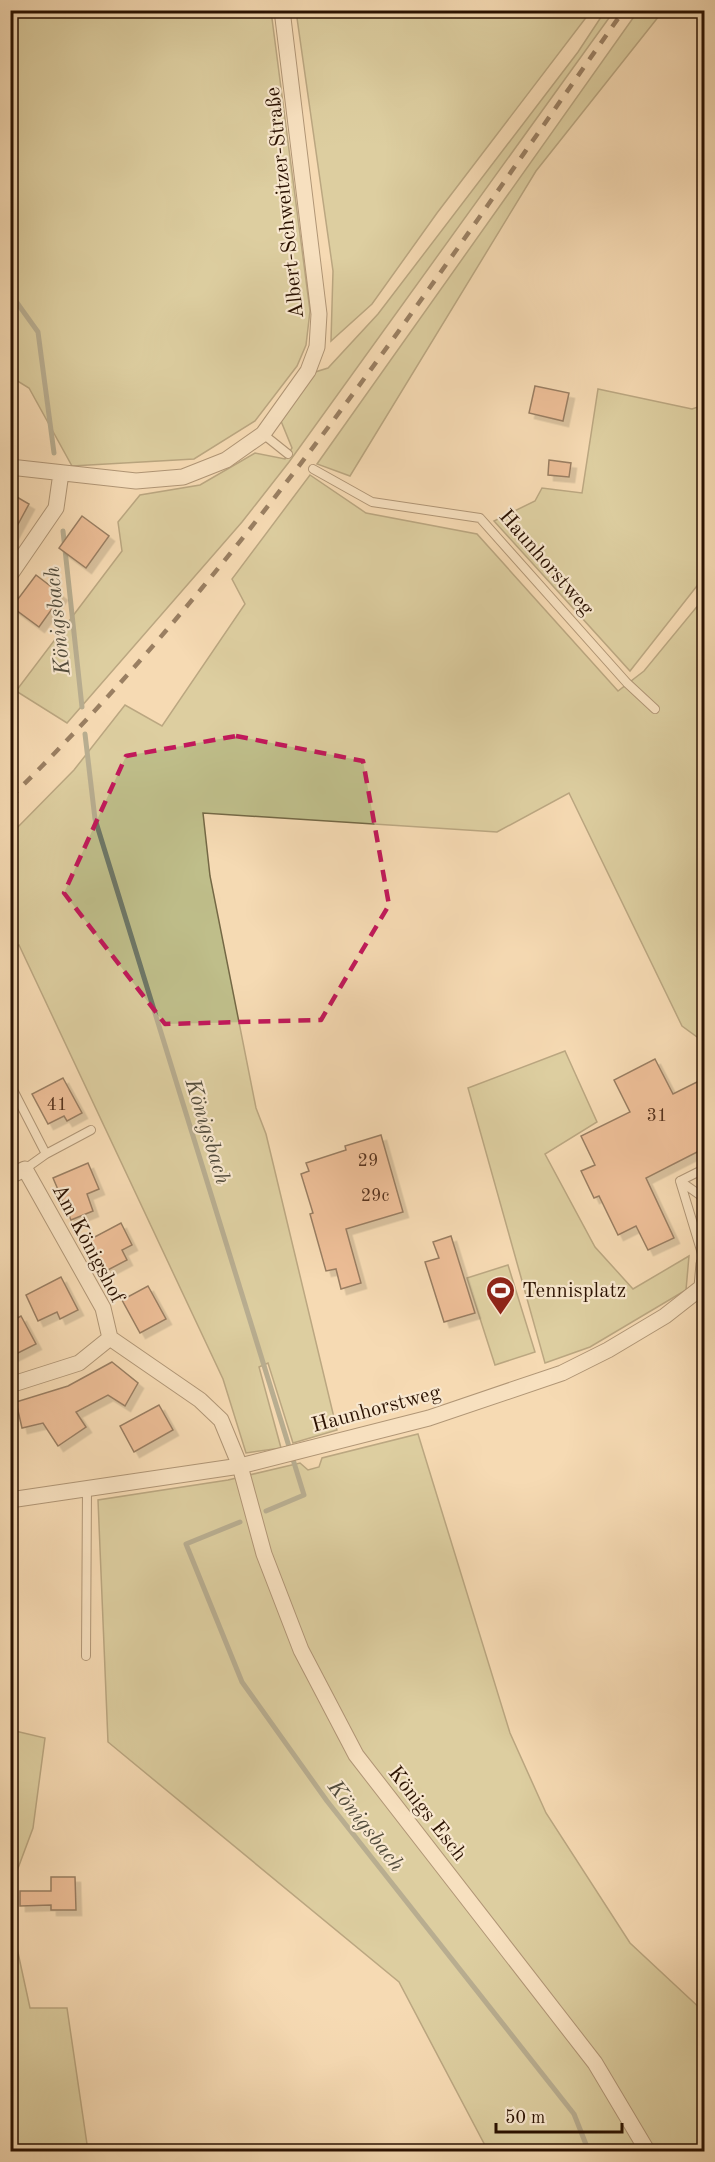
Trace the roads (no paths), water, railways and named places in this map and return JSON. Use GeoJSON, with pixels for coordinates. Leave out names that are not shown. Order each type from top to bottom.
{"type":"FeatureCollection","features":[{"type":"Feature","properties":{"kind":"street","name":"Albert-Schweitzer-Straße"},"geometry":{"type":"LineString","coordinates":[[10,467],[136,481],[183,477],[226,460],[263,434],[308,371],[317,347],[319,314],[282,10]]}},
{"type":"Feature","properties":{"kind":"street"},"geometry":{"type":"LineString","coordinates":[[10,575],[56,508],[62,473]]}},
{"type":"Feature","properties":{"kind":"street","name":"Am Königshof"},"geometry":{"type":"LineString","coordinates":[[10,1176],[25,1169],[103,1308],[110,1338]]}},
{"type":"Feature","properties":{"kind":"street","name":"Haunhorstweg"},"geometry":{"type":"LineString","coordinates":[[10,1500],[240,1466],[429,1418],[562,1373],[608,1350],[665,1316],[702,1287],[705,1262]]}},
{"type":"Feature","properties":{"kind":"street"},"geometry":{"type":"LineString","coordinates":[[10,1385],[79,1363],[110,1338],[200,1400],[221,1420],[240,1466]]}},
{"type":"Feature","properties":{"kind":"street","name":"Königs Esch"},"geometry":{"type":"LineString","coordinates":[[240,1466],[264,1554],[301,1650],[356,1755],[595,2063],[648,2151]]}},
{"type":"Feature","properties":{"kind":"lane"},"geometry":{"type":"LineString","coordinates":[[263,434],[288,454]]}},
{"type":"Feature","properties":{"kind":"lane","name":"Haunhorstweg"},"geometry":{"type":"LineString","coordinates":[[313,469],[372,502],[480,518],[627,683],[655,709]]}},
{"type":"Feature","properties":{"kind":"lane"},"geometry":{"type":"LineString","coordinates":[[10,1083],[46,1154]]}},
{"type":"Feature","properties":{"kind":"lane","name":"Am Königshof"},"geometry":{"type":"LineString","coordinates":[[25,1169],[46,1154],[91,1130]]}},
{"type":"Feature","properties":{"kind":"lane"},"geometry":{"type":"LineString","coordinates":[[680,1181],[705,1169]]}},
{"type":"Feature","properties":{"kind":"lane"},"geometry":{"type":"LineString","coordinates":[[680,1181],[705,1198]]}},
{"type":"Feature","properties":{"kind":"lane"},"geometry":{"type":"LineString","coordinates":[[680,1181],[705,1262]]}},
{"type":"Feature","properties":{"kind":"lane"},"geometry":{"type":"LineString","coordinates":[[86,1656],[87,1488]]}},
{"type":"Feature","properties":{"kind":"waterway","name":"Königsbach"},"geometry":{"type":"LineString","coordinates":[[10,233],[10,251]]}},
{"type":"Feature","properties":{"kind":"waterway","name":"Königsbach"},"geometry":{"type":"LineString","coordinates":[[10,293],[38,332],[54,453]]}},
{"type":"Feature","properties":{"kind":"waterway","name":"Königsbach"},"geometry":{"type":"LineString","coordinates":[[63,531],[82,707]]}},
{"type":"Feature","properties":{"kind":"waterway","name":"Königsbach"},"geometry":{"type":"LineString","coordinates":[[85,734],[95,819],[304,1495],[266,1511]]}},
{"type":"Feature","properties":{"kind":"waterway","name":"Königsbach"},"geometry":{"type":"LineString","coordinates":[[240,1522],[186,1544],[242,1682],[327,1801],[574,2114],[589,2152]]}},
{"type":"Feature","properties":{"kind":"railway"},"geometry":{"type":"LineString","coordinates":[[10,798],[97,708],[180,615],[259,518],[335,419],[408,318],[624,10]]}},
{"type":"Feature","properties":{"kind":"place","name":"Tennisplatz"},"geometry":{"type":"Point","coordinates":[501,1316]}}]}
